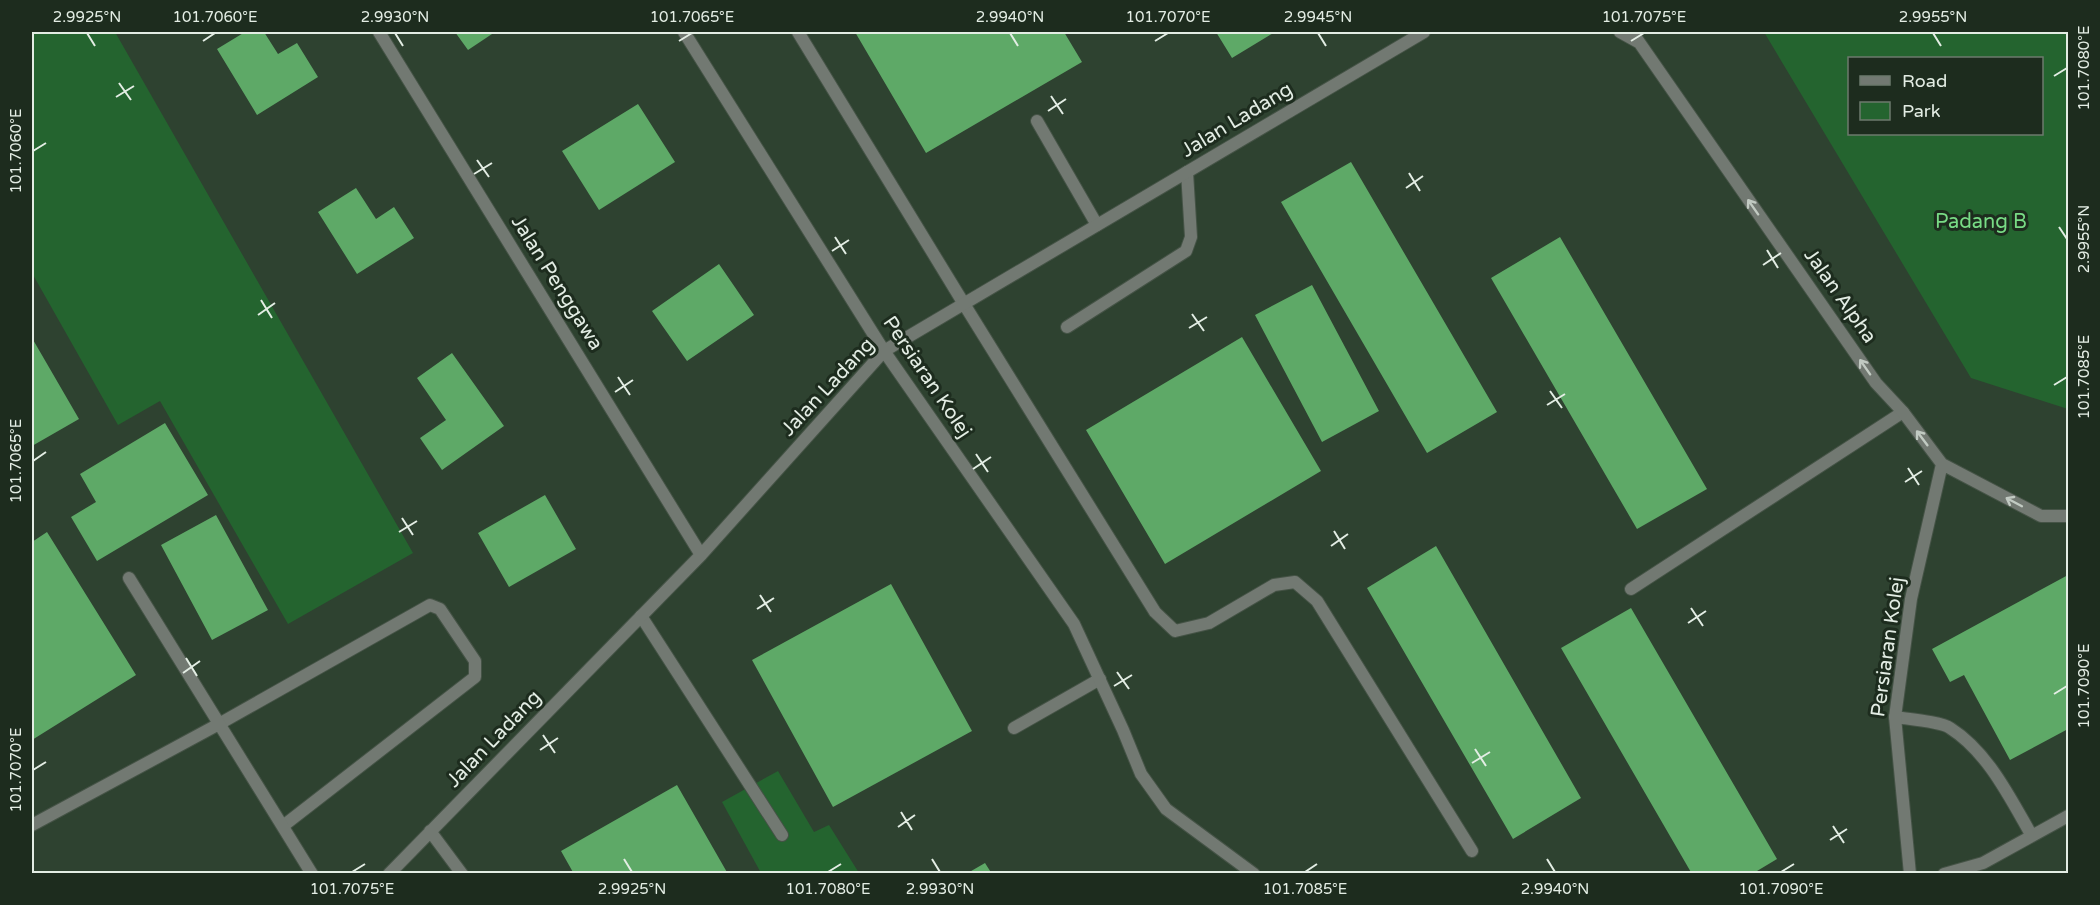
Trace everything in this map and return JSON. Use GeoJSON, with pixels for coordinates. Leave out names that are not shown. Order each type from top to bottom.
{"type":"FeatureCollection","features":[{"type":"Feature","properties":{"kind":"street","name":"Jalan Penggawa"},"geometry":{"type":"LineString","coordinates":[[379,32],[701,555]]}},
{"type":"Feature","properties":{"kind":"street","name":"Persiaran Kolej"},"geometry":{"type":"LineString","coordinates":[[684,32],[884,351],[1074,624],[1141,774],[1166,809],[1254,873]]}},
{"type":"Feature","properties":{"kind":"street"},"geometry":{"type":"LineString","coordinates":[[798,32],[1155,612],[1175,631],[1209,623],[1274,585],[1296,582],[1317,601],[1472,851]]}},
{"type":"Feature","properties":{"kind":"street","name":"Jalan Ladang"},"geometry":{"type":"LineString","coordinates":[[389,873],[701,555],[884,351],[1424,32]]}},
{"type":"Feature","properties":{"kind":"street"},"geometry":{"type":"LineString","coordinates":[[1620,32],[1636,37]]}},
{"type":"Feature","properties":{"kind":"street","name":"Jalan Alpha"},"geometry":{"type":"LineString","coordinates":[[1636,37],[1876,382],[1903,412],[1942,464],[2041,516],[2068,516]]}},
{"type":"Feature","properties":{"kind":"street"},"geometry":{"type":"LineString","coordinates":[[1037,121],[1097,225]]}},
{"type":"Feature","properties":{"kind":"street"},"geometry":{"type":"LineString","coordinates":[[1067,327],[1186,251],[1191,237],[1187,172]]}},
{"type":"Feature","properties":{"kind":"street"},"geometry":{"type":"LineString","coordinates":[[1631,589],[1903,412]]}},
{"type":"Feature","properties":{"kind":"street","name":"Persiaran Kolej"},"geometry":{"type":"LineString","coordinates":[[1910,873],[1895,717],[1911,599],[1942,464]]}},
{"type":"Feature","properties":{"kind":"street"},"geometry":{"type":"LineString","coordinates":[[129,578],[312,873]]}},
{"type":"Feature","properties":{"kind":"street"},"geometry":{"type":"LineString","coordinates":[[32,825],[219,724],[430,605],[440,609],[475,661],[475,677],[283,826]]}},
{"type":"Feature","properties":{"kind":"street"},"geometry":{"type":"LineString","coordinates":[[641,616],[782,835]]}},
{"type":"Feature","properties":{"kind":"street"},"geometry":{"type":"LineString","coordinates":[[1014,728],[1100,679]]}},
{"type":"Feature","properties":{"kind":"street"},"geometry":{"type":"LineString","coordinates":[[1895,717],[1949,726],[1978,752],[2001,783],[2032,836]]}},
{"type":"Feature","properties":{"kind":"street"},"geometry":{"type":"LineString","coordinates":[[1944,873],[1983,864],[2068,816]]}},
{"type":"Feature","properties":{"kind":"street"},"geometry":{"type":"LineString","coordinates":[[430,831],[462,873]]}},
{"type":"Feature","properties":{"kind":"shaded area"},"geometry":{"type":"Polygon","coordinates":[[[32,32],[2068,32],[2068,873],[32,873],[32,32]]]}},
{"type":"Feature","properties":{"kind":"green space"},"geometry":{"type":"Polygon","coordinates":[[[32,32],[115,32],[413,553],[288,624],[160,401],[118,425],[32,273],[32,32]]]}},
{"type":"Feature","properties":{"kind":"green space","name":"Padang B"},"geometry":{"type":"Polygon","coordinates":[[[1764,32],[2068,32],[2068,409],[1971,378],[1764,32]]]}},
{"type":"Feature","properties":{"kind":"green space"},"geometry":{"type":"Polygon","coordinates":[[[778,771],[814,832],[829,825],[859,873],[761,873],[722,802],[778,771]]]}},
{"type":"Feature","properties":{"kind":"building"},"geometry":{"type":"Polygon","coordinates":[[[245,32],[264,32],[278,54],[297,43],[318,77],[257,115],[217,49],[245,32]]]}},
{"type":"Feature","properties":{"kind":"building"},"geometry":{"type":"Polygon","coordinates":[[[455,32],[495,32],[468,50],[455,32]]]}},
{"type":"Feature","properties":{"kind":"building"},"geometry":{"type":"Polygon","coordinates":[[[855,32],[1064,32],[1082,62],[926,153],[855,32]]]}},
{"type":"Feature","properties":{"kind":"building"},"geometry":{"type":"Polygon","coordinates":[[[1216,32],[1275,32],[1232,58],[1216,32]]]}},
{"type":"Feature","properties":{"kind":"building"},"geometry":{"type":"Polygon","coordinates":[[[638,104],[675,162],[599,210],[562,151],[638,104]]]}},
{"type":"Feature","properties":{"kind":"building"},"geometry":{"type":"Polygon","coordinates":[[[1351,162],[1497,412],[1427,453],[1281,202],[1351,162]]]}},
{"type":"Feature","properties":{"kind":"building"},"geometry":{"type":"Polygon","coordinates":[[[356,188],[376,219],[394,207],[414,238],[357,274],[318,212],[356,188]]]}},
{"type":"Feature","properties":{"kind":"building"},"geometry":{"type":"Polygon","coordinates":[[[1560,237],[1707,489],[1637,529],[1491,278],[1560,237]]]}},
{"type":"Feature","properties":{"kind":"building"},"geometry":{"type":"Polygon","coordinates":[[[719,264],[754,315],[687,361],[652,311],[719,264]]]}},
{"type":"Feature","properties":{"kind":"building"},"geometry":{"type":"Polygon","coordinates":[[[1312,285],[1379,411],[1322,442],[1255,315],[1312,285]]]}},
{"type":"Feature","properties":{"kind":"building"},"geometry":{"type":"Polygon","coordinates":[[[1242,337],[1321,471],[1165,564],[1086,430],[1242,337]]]}},
{"type":"Feature","properties":{"kind":"building"},"geometry":{"type":"Polygon","coordinates":[[[32,338],[79,419],[32,446],[32,338]]]}},
{"type":"Feature","properties":{"kind":"building"},"geometry":{"type":"Polygon","coordinates":[[[452,353],[504,426],[442,470],[420,438],[446,420],[417,378],[452,353]]]}},
{"type":"Feature","properties":{"kind":"building"},"geometry":{"type":"Polygon","coordinates":[[[165,423],[208,495],[97,561],[71,517],[96,502],[80,474],[165,423]]]}},
{"type":"Feature","properties":{"kind":"building"},"geometry":{"type":"Polygon","coordinates":[[[545,495],[576,549],[509,587],[478,533],[545,495]]]}},
{"type":"Feature","properties":{"kind":"building"},"geometry":{"type":"Polygon","coordinates":[[[216,515],[268,610],[212,640],[161,545],[216,515]]]}},
{"type":"Feature","properties":{"kind":"building"},"geometry":{"type":"Polygon","coordinates":[[[47,532],[136,675],[32,740],[32,542],[47,532]]]}},
{"type":"Feature","properties":{"kind":"building"},"geometry":{"type":"Polygon","coordinates":[[[1436,546],[1581,798],[1513,839],[1367,588],[1436,546]]]}},
{"type":"Feature","properties":{"kind":"building"},"geometry":{"type":"Polygon","coordinates":[[[2068,575],[2068,729],[2010,760],[1964,675],[1950,682],[1932,649],[2068,575]]]}},
{"type":"Feature","properties":{"kind":"building"},"geometry":{"type":"Polygon","coordinates":[[[891,584],[972,731],[833,807],[752,660],[891,584]]]}},
{"type":"Feature","properties":{"kind":"building"},"geometry":{"type":"Polygon","coordinates":[[[1631,608],[1777,859],[1752,874],[1692,874],[1561,648],[1631,608]]]}},
{"type":"Feature","properties":{"kind":"building"},"geometry":{"type":"Polygon","coordinates":[[[677,785],[728,874],[574,874],[561,851],[677,785]]]}},
{"type":"Feature","properties":{"kind":"building"},"geometry":{"type":"Polygon","coordinates":[[[985,863],[992,874],[966,874],[985,863]]]}}]}
